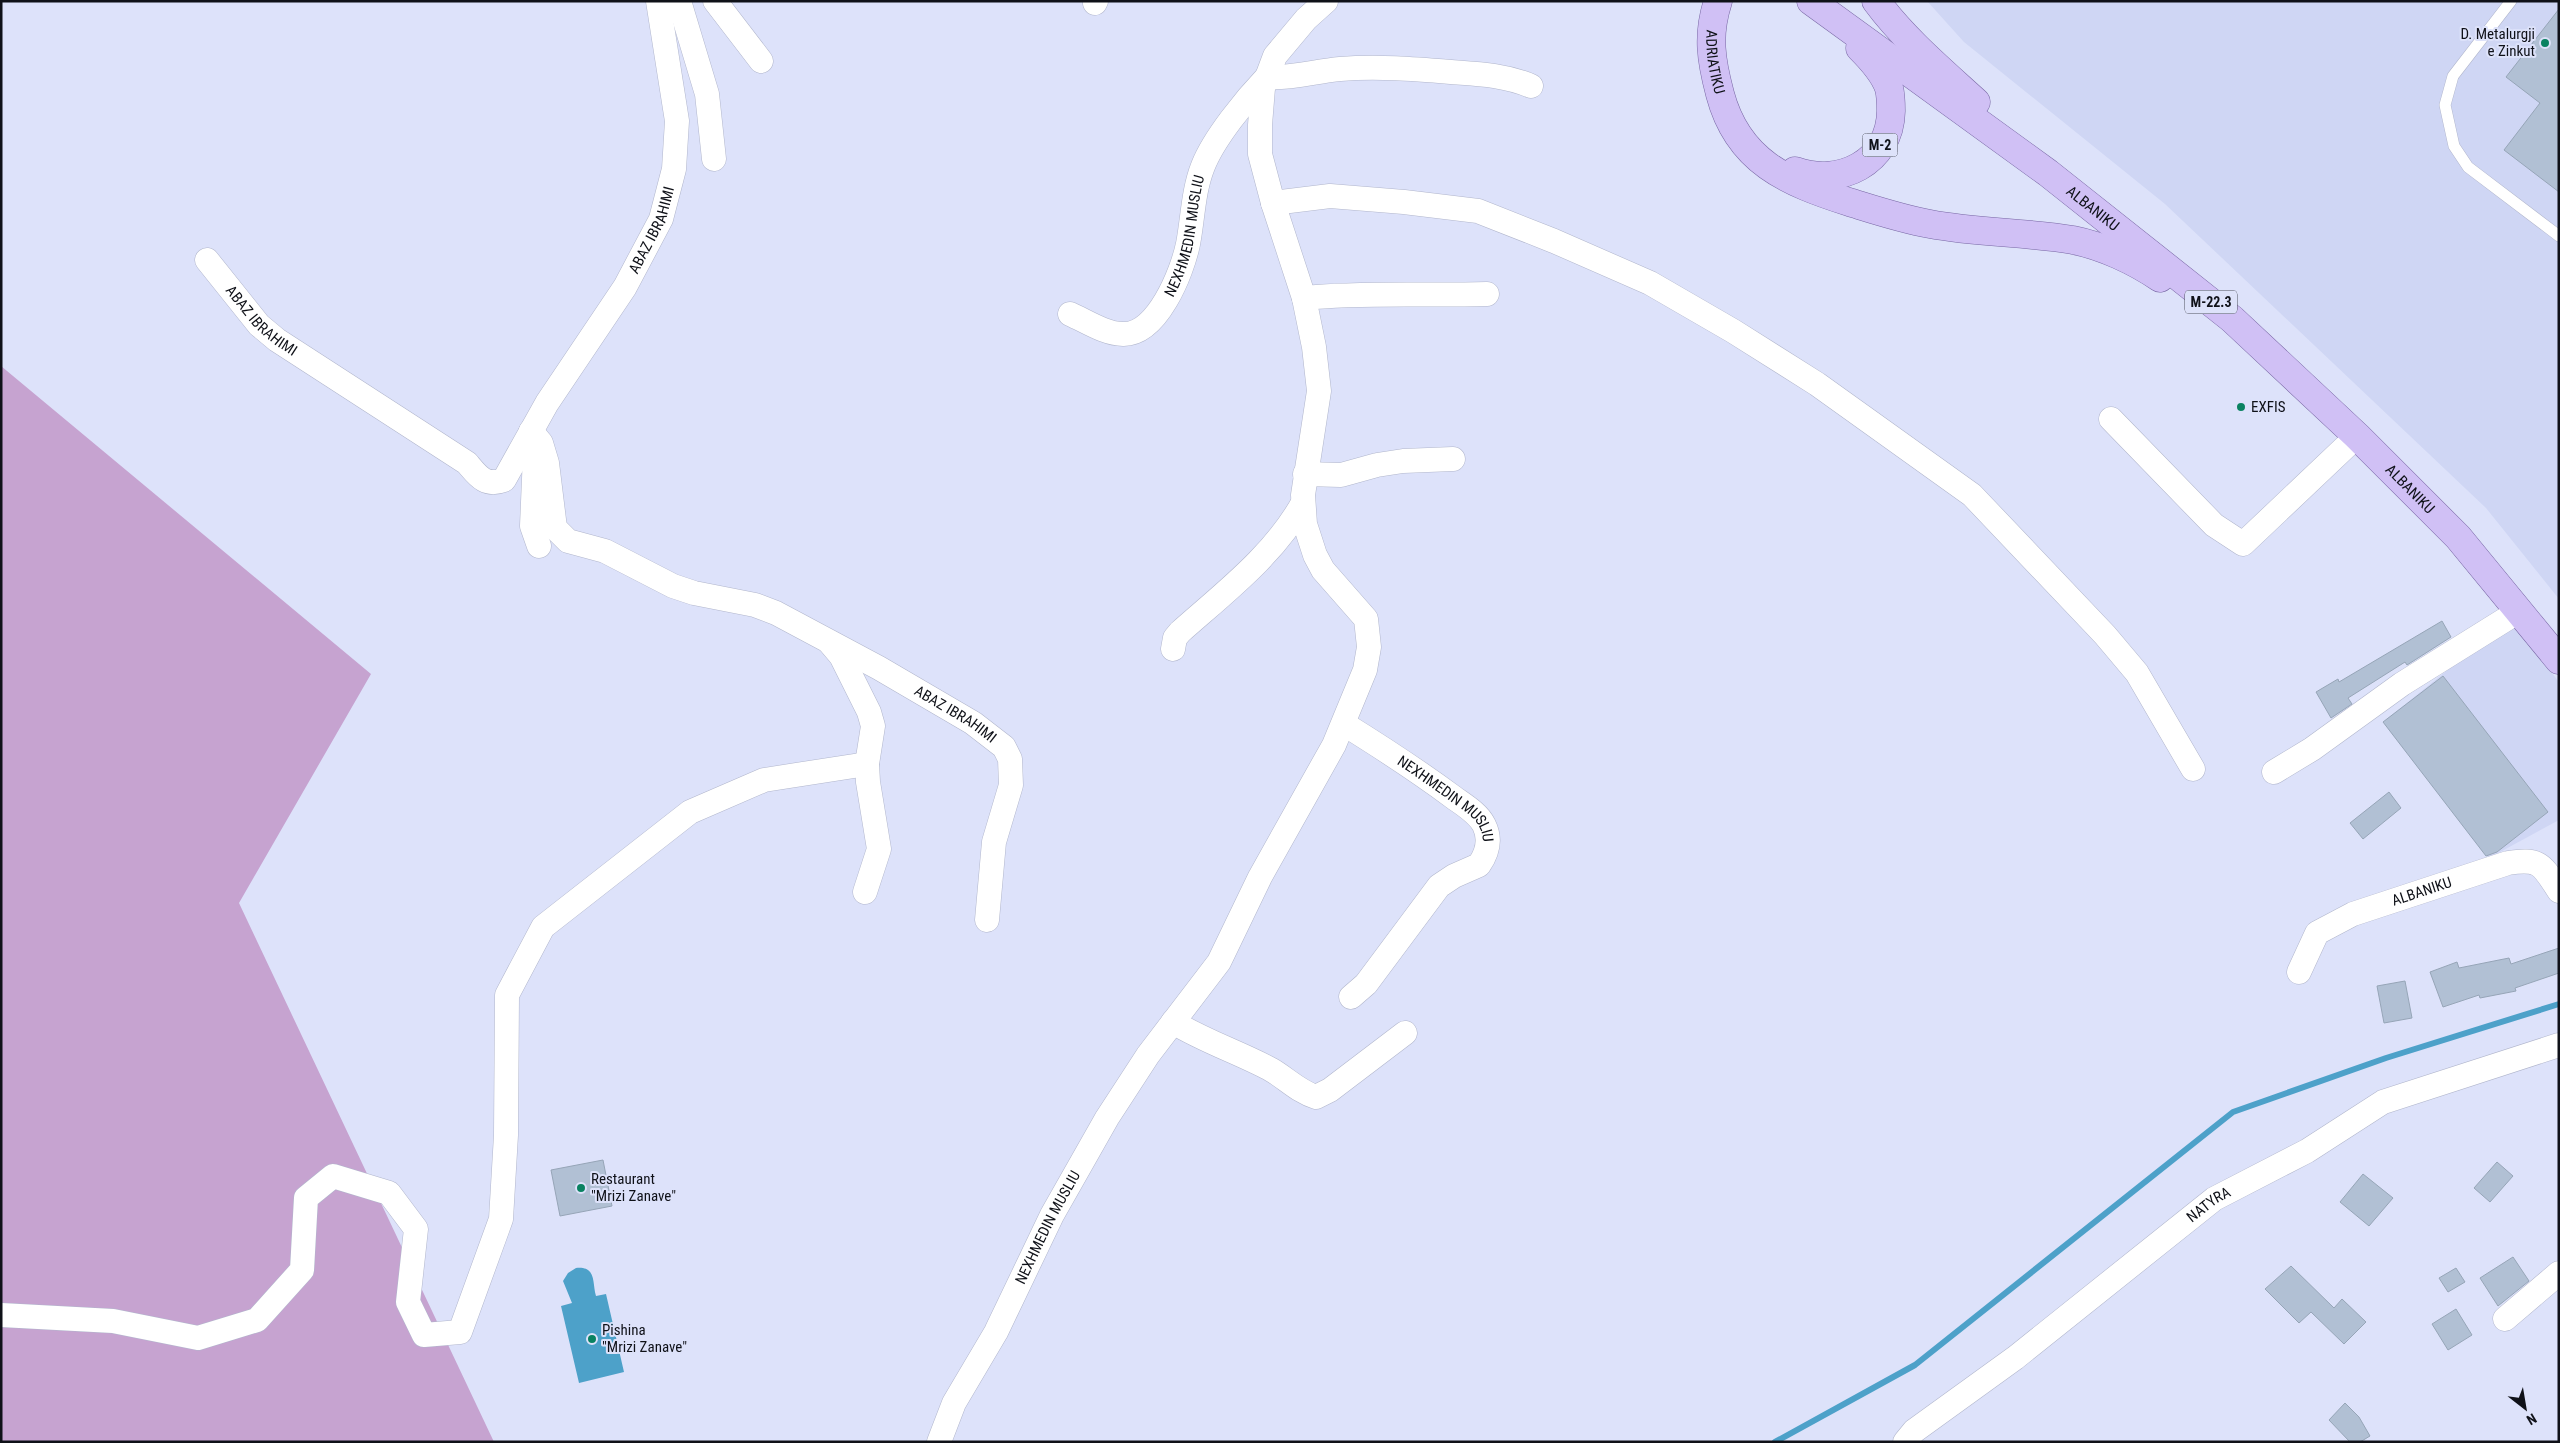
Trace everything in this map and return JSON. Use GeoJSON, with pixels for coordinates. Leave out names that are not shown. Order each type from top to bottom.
{"type":"FeatureCollection","features":[{"type":"Feature","properties":{"kind":"main road","name":"ADRIATIKU"},"geometry":{"type":"LineString","coordinates":[[1718,1],[1714,14],[1710,48],[1722,102],[1730,122],[1744,145],[1763,164],[1783,178],[1875,210],[1930,224],[2074,240],[2110,252],[2151,272],[2202,307],[2224,312]]}},
{"type":"Feature","properties":{"kind":"main road","name":"M-2"},"geometry":{"type":"LineString","coordinates":[[1730,122],[1745,132],[1769,157],[1792,170],[1810,176],[1827,177],[1860,167],[1874,155],[1883,141],[1890,122],[1891,100],[1889,88],[1873,61],[1810,1]]}},
{"type":"Feature","properties":{"kind":"main road","name":"ALBANIKU"},"geometry":{"type":"LineString","coordinates":[[1810,1],[2048,173],[2224,312],[2357,436],[2458,537],[2559,660]]}},
{"type":"Feature","properties":{"kind":"main road"},"geometry":{"type":"LineString","coordinates":[[1876,1],[1887,16],[1937,67],[2109,221]]}},
{"type":"Feature","properties":{"kind":"street","name":"ABAZ IBRAHIMI"},"geometry":{"type":"LineString","coordinates":[[207,260],[259,325],[277,340],[467,463],[479,478],[495,484],[504,480],[547,403],[625,286],[661,219],[668,196],[676,151],[678,121],[658,1]]}},
{"type":"Feature","properties":{"kind":"street"},"geometry":{"type":"LineString","coordinates":[[679,1],[707,94],[714,158]]}},
{"type":"Feature","properties":{"kind":"street"},"geometry":{"type":"LineString","coordinates":[[715,1],[761,61]]}},
{"type":"Feature","properties":{"kind":"street","name":"NEXHMEDIN MUSLIU"},"geometry":{"type":"LineString","coordinates":[[939,1442],[954,1403],[996,1332],[1057,1207],[1107,1118],[1173,1022],[1220,962],[1260,877],[1344,724],[1366,662],[1369,647],[1366,619],[1323,570],[1315,555],[1305,524],[1303,503],[1305,474],[1319,391],[1314,347],[1304,298],[1273,204],[1260,154],[1263,88],[1275,56],[1306,19],[1326,1]]}},
{"type":"Feature","properties":{"kind":"street"},"geometry":{"type":"LineString","coordinates":[[1267,77],[1346,68],[1401,68],[1495,75],[1517,80],[1531,86]]}},
{"type":"Feature","properties":{"kind":"street","name":"NEXHMEDIN MUSLIU"},"geometry":{"type":"LineString","coordinates":[[1070,314],[1107,331],[1122,334],[1142,330],[1151,322],[1180,272],[1188,245],[1196,185],[1203,164],[1249,96],[1267,77]]}},
{"type":"Feature","properties":{"kind":"street"},"geometry":{"type":"LineString","coordinates":[[1273,204],[1330,196],[1439,205],[1478,211],[1554,241],[1650,283],[1733,331],[1817,384],[1972,496],[2105,636],[2137,673],[2193,769]]}},
{"type":"Feature","properties":{"kind":"street"},"geometry":{"type":"LineString","coordinates":[[1304,298],[1365,293],[1425,296],[1487,294]]}},
{"type":"Feature","properties":{"kind":"street"},"geometry":{"type":"LineString","coordinates":[[2111,419],[2214,526],[2243,544],[2357,436]]}},
{"type":"Feature","properties":{"kind":"street","name":"ABAZ IBRAHIMI"},"geometry":{"type":"LineString","coordinates":[[531,432],[541,443],[547,463],[555,528],[568,541],[605,551],[672,586],[694,593],[755,605],[776,613],[973,723],[1004,747],[1010,760],[1011,785],[994,842],[987,920]]}},
{"type":"Feature","properties":{"kind":"street"},"geometry":{"type":"LineString","coordinates":[[531,432],[536,462],[532,526],[539,546]]}},
{"type":"Feature","properties":{"kind":"street"},"geometry":{"type":"LineString","coordinates":[[1305,474],[1341,475],[1377,465],[1403,461],[1453,459]]}},
{"type":"Feature","properties":{"kind":"street","name":"NEXHMEDIN MUSLIU"},"geometry":{"type":"LineString","coordinates":[[1173,649],[1175,638],[1180,632],[1275,546],[1290,527],[1303,503]]}},
{"type":"Feature","properties":{"kind":"street"},"geometry":{"type":"LineString","coordinates":[[2274,772],[2312,749],[2402,684],[2519,611]]}},
{"type":"Feature","properties":{"kind":"street","name":"ABAZ IBRAHIMI"},"geometry":{"type":"LineString","coordinates":[[827,640],[842,656],[869,712],[873,726],[867,764],[879,849],[865,892]]}},
{"type":"Feature","properties":{"kind":"street","name":"NEXHMEDIN MUSLIU"},"geometry":{"type":"LineString","coordinates":[[1344,724],[1427,777],[1472,811],[1483,824],[1488,835],[1488,846],[1480,865],[1454,876],[1440,886],[1366,984],[1351,997]]}},
{"type":"Feature","properties":{"kind":"street"},"geometry":{"type":"LineString","coordinates":[[1,1316],[113,1321],[198,1338],[257,1320],[302,1270],[306,1198],[333,1176],[389,1192],[416,1229],[408,1302],[424,1335],[460,1332],[501,1219],[506,1135],[507,995],[543,927],[690,812],[764,780],[867,764]]}},
{"type":"Feature","properties":{"kind":"street","name":"ALBANIKU"},"geometry":{"type":"LineString","coordinates":[[2299,972],[2317,933],[2353,914],[2508,863],[2528,860],[2544,866],[2559,891]]}},
{"type":"Feature","properties":{"kind":"street"},"geometry":{"type":"LineString","coordinates":[[1173,1022],[1196,1036],[1271,1070],[1308,1094],[1316,1097],[1330,1090],[1405,1033]]}},
{"type":"Feature","properties":{"kind":"street","name":"NATYRA"},"geometry":{"type":"LineString","coordinates":[[1905,1442],[1914,1431],[2023,1352],[2214,1199],[2307,1150],[2383,1102],[2559,1045]]}},
{"type":"Feature","properties":{"kind":"street"},"geometry":{"type":"LineString","coordinates":[[2506,1319],[2559,1273]]}},
{"type":"Feature","properties":{"kind":"lane"},"geometry":{"type":"LineString","coordinates":[[2511,1],[2453,76],[2446,106],[2449,122],[2454,146],[2468,167],[2559,236]]}},
{"type":"Feature","properties":{"kind":"shaded area"},"geometry":{"type":"Polygon","coordinates":[[[1927,1],[2559,1],[2559,599],[2486,508],[2165,204],[1964,42],[1927,1]]]}},
{"type":"Feature","properties":{"kind":"shaded area"},"geometry":{"type":"Polygon","coordinates":[[[1,366],[371,674],[239,903],[494,1442],[1,1442],[1,366]]]}},
{"type":"Feature","properties":{"kind":"shaded area"},"geometry":{"type":"Polygon","coordinates":[[[2510,620],[2559,682],[2559,820],[2489,858],[2383,722],[2510,620]]]}},
{"type":"Feature","properties":{"kind":"water","name":"Pishina \"Mrizi Zanave\""},"geometry":{"type":"Polygon","coordinates":[[[576,1268],[583,1268],[591,1273],[596,1296],[606,1294],[624,1372],[579,1383],[561,1306],[572,1303],[563,1281],[568,1273],[576,1268]]]}},
{"type":"Feature","properties":{"kind":"building"},"geometry":{"type":"Polygon","coordinates":[[[2559,9],[2559,192],[2504,150],[2540,103],[2506,77],[2559,9]]]}},
{"type":"Feature","properties":{"kind":"building"},"geometry":{"type":"Polygon","coordinates":[[[2442,621],[2451,637],[2407,665],[2405,662],[2348,698],[2352,704],[2331,718],[2316,692],[2338,679],[2339,682],[2442,621]]]}},
{"type":"Feature","properties":{"kind":"building"},"geometry":{"type":"Polygon","coordinates":[[[2443,676],[2548,812],[2497,852],[2486,856],[2383,722],[2443,676]]]}},
{"type":"Feature","properties":{"kind":"building"},"geometry":{"type":"Polygon","coordinates":[[[2389,792],[2401,808],[2363,839],[2350,823],[2389,792]]]}},
{"type":"Feature","properties":{"kind":"building"},"geometry":{"type":"Polygon","coordinates":[[[2559,948],[2559,973],[2515,988],[2516,991],[2480,998],[2479,995],[2443,1007],[2430,972],[2457,962],[2459,968],[2509,958],[2511,964],[2559,948]]]}},
{"type":"Feature","properties":{"kind":"building"},"geometry":{"type":"Polygon","coordinates":[[[2405,981],[2412,1018],[2384,1023],[2377,986],[2405,981]]]}},
{"type":"Feature","properties":{"kind":"building","name":"Restaurant \"Mrizi Zanave\""},"geometry":{"type":"Polygon","coordinates":[[[603,1160],[612,1206],[560,1216],[551,1170],[603,1160]]]}},
{"type":"Feature","properties":{"kind":"building"},"geometry":{"type":"Polygon","coordinates":[[[2497,1162],[2513,1176],[2490,1202],[2474,1188],[2497,1162]]]}},
{"type":"Feature","properties":{"kind":"building"},"geometry":{"type":"Polygon","coordinates":[[[2363,1174],[2393,1198],[2369,1226],[2340,1202],[2363,1174]]]}},
{"type":"Feature","properties":{"kind":"building"},"geometry":{"type":"Polygon","coordinates":[[[2513,1257],[2529,1281],[2498,1306],[2480,1278],[2513,1257]]]}},
{"type":"Feature","properties":{"kind":"building"},"geometry":{"type":"Polygon","coordinates":[[[2291,1266],[2334,1308],[2342,1299],[2366,1322],[2344,1344],[2311,1312],[2299,1323],[2265,1289],[2291,1266]]]}},
{"type":"Feature","properties":{"kind":"building"},"geometry":{"type":"Polygon","coordinates":[[[2456,1268],[2465,1282],[2448,1292],[2439,1278],[2456,1268]]]}},
{"type":"Feature","properties":{"kind":"building"},"geometry":{"type":"Polygon","coordinates":[[[2456,1309],[2472,1335],[2448,1350],[2432,1324],[2456,1309]]]}},
{"type":"Feature","properties":{"kind":"building"},"geometry":{"type":"Polygon","coordinates":[[[2345,1403],[2359,1417],[2370,1436],[2360,1442],[2350,1442],[2329,1420],[2345,1403]]]}},
{"type":"Feature","properties":{"kind":"waterway"},"geometry":{"type":"LineString","coordinates":[[1775,1442],[1915,1365],[2233,1112],[2386,1058],[2559,1004]]}},
{"type":"Feature","properties":{"kind":"place","name":"D. Metalurgji e Zinkut"},"geometry":{"type":"Point","coordinates":[2545,43]}},
{"type":"Feature","properties":{"kind":"place","name":"EXFIS"},"geometry":{"type":"Point","coordinates":[2241,407]}},
{"type":"Feature","properties":{"kind":"place","name":"Restaurant \"Mrizi Zanave\""},"geometry":{"type":"Point","coordinates":[581,1188]}},
{"type":"Feature","properties":{"kind":"place","name":"Pishina \"Mrizi Zanave\""},"geometry":{"type":"Point","coordinates":[592,1339]}}]}
